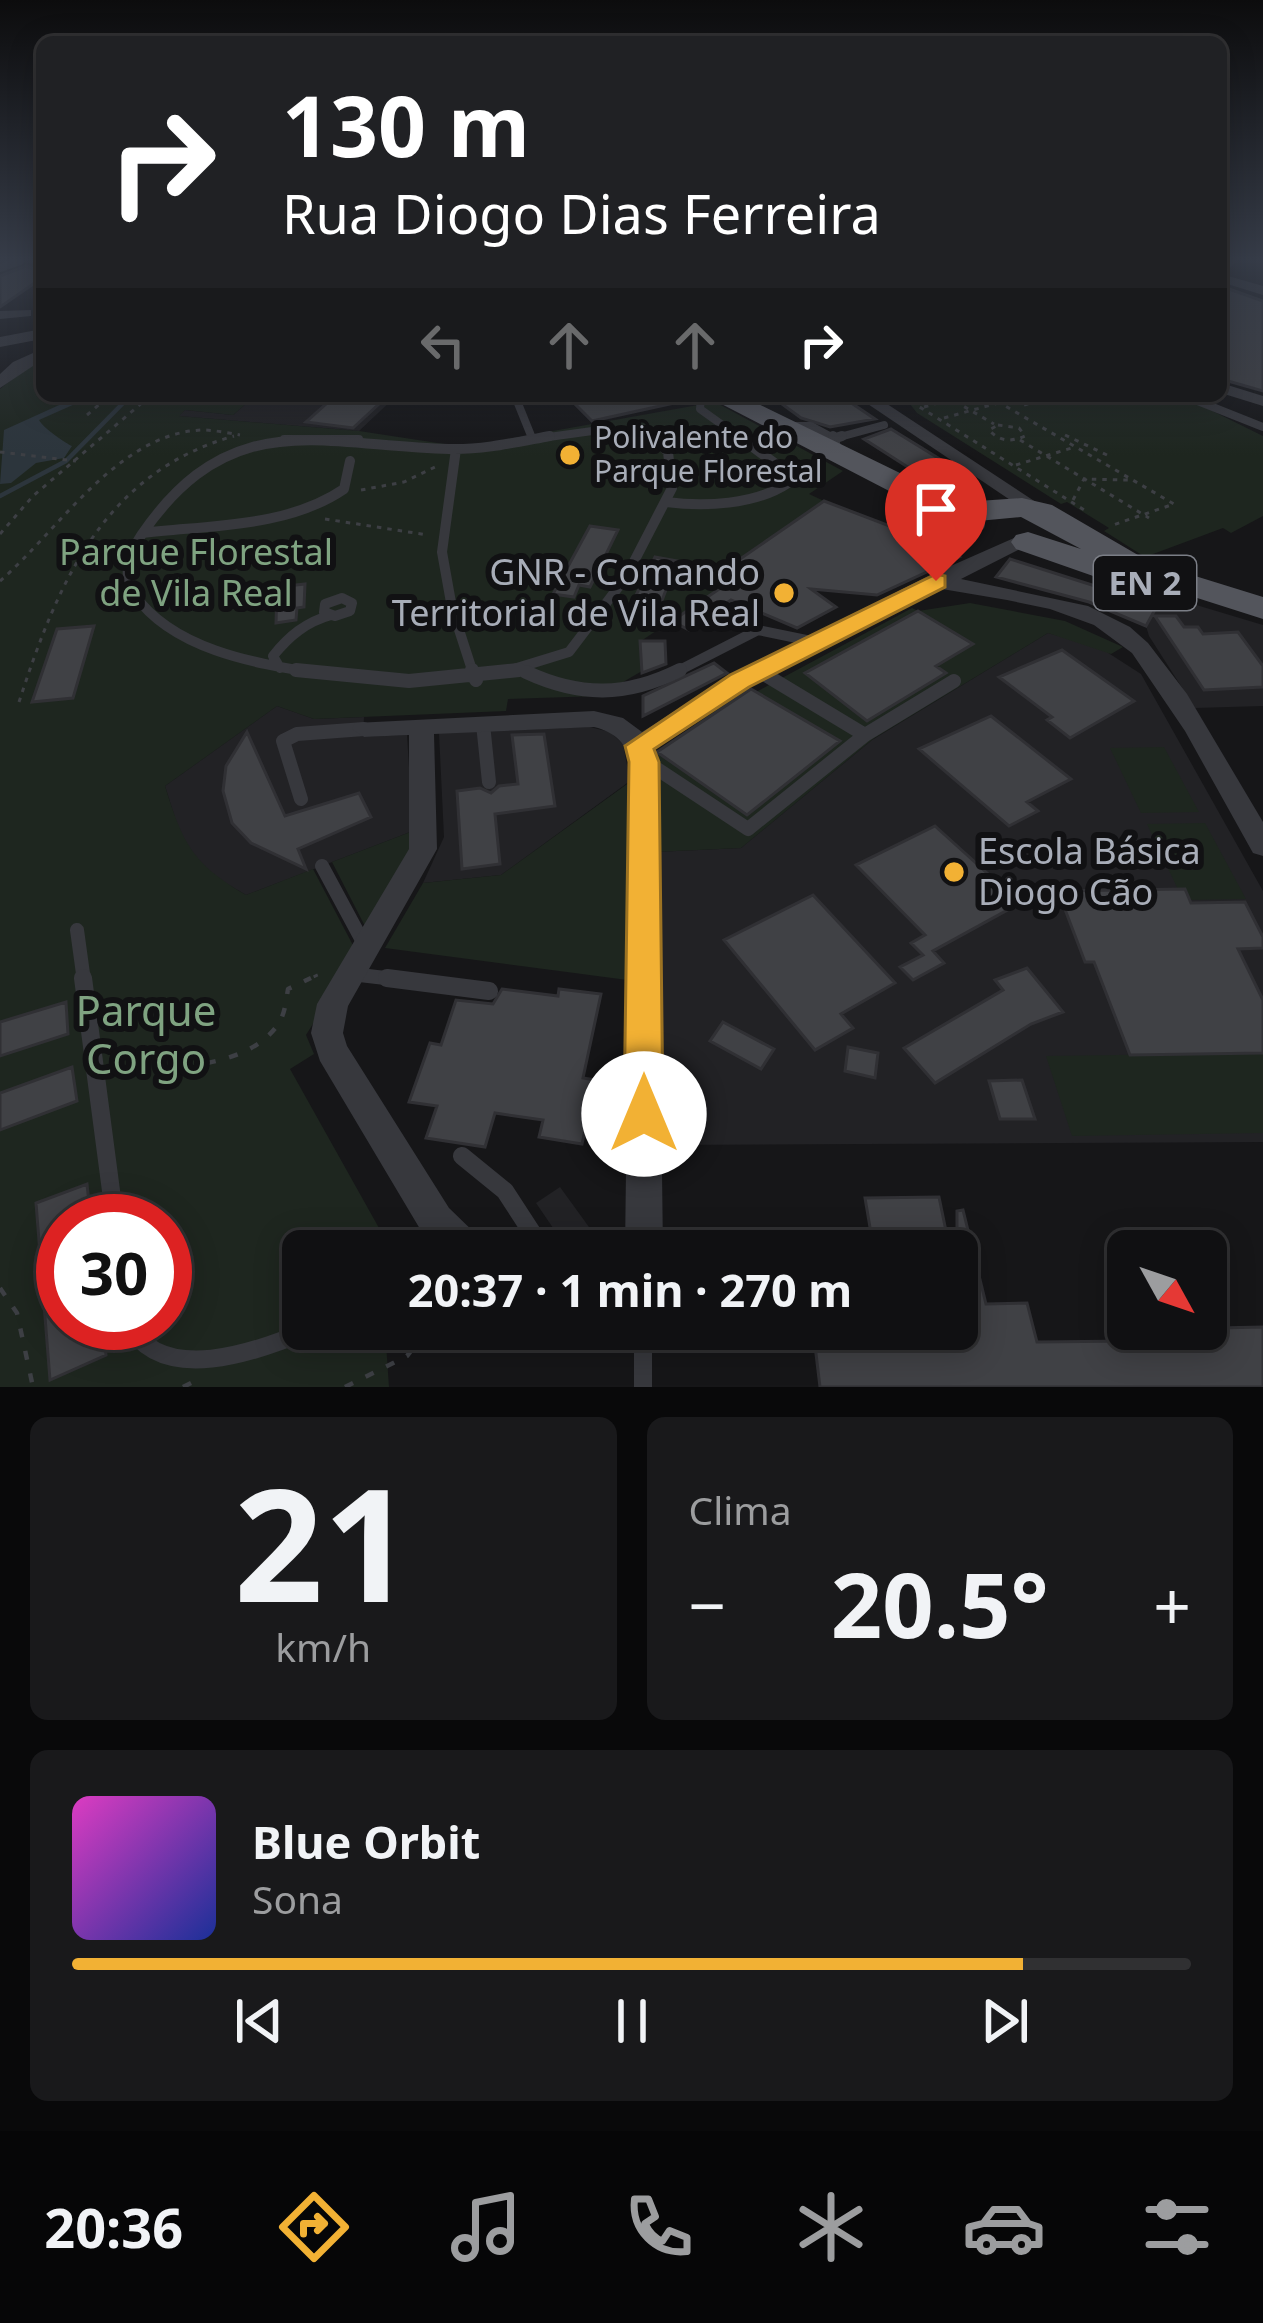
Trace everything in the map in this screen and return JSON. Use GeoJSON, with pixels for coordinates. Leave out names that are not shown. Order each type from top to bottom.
{"type":"FeatureCollection","features":[{"type":"Feature","properties":{"kind":"main road","name":"EN 2"},"geometry":{"type":"LineString","coordinates":[[732,402],[780,426],[1144,572],[1263,608]]}},
{"type":"Feature","properties":{"kind":"main road","name":"EN 2"},"geometry":{"type":"LineString","coordinates":[[997,512],[1263,619]]}},
{"type":"Feature","properties":{"kind":"street"},"geometry":{"type":"LineString","coordinates":[[0,341],[36,335]]}},
{"type":"Feature","properties":{"kind":"street"},"geometry":{"type":"LineString","coordinates":[[0,383],[36,357]]}},
{"type":"Feature","properties":{"kind":"street"},"geometry":{"type":"LineString","coordinates":[[1227,390],[1263,401]]}},
{"type":"Feature","properties":{"kind":"street"},"geometry":{"type":"LineString","coordinates":[[641,753],[759,671],[964,566],[997,512],[871,402]]}},
{"type":"Feature","properties":{"kind":"street"},"geometry":{"type":"LineString","coordinates":[[936,581],[1060,608],[1120,631],[1163,679],[1263,846]]}},
{"type":"Feature","properties":{"kind":"street"},"geometry":{"type":"LineString","coordinates":[[364,730],[600,719],[623,728],[641,753],[644,1230]]}},
{"type":"Feature","properties":{"kind":"street"},"geometry":{"type":"LineString","coordinates":[[421,727],[426,841],[329,1015],[332,1051],[446,1230]]}},
{"type":"Feature","properties":{"kind":"lane"},"geometry":{"type":"LineString","coordinates":[[517,402],[532,439]]}},
{"type":"Feature","properties":{"kind":"lane"},"geometry":{"type":"LineString","coordinates":[[666,502],[695,507],[773,494],[788,482],[784,470],[703,412],[698,402]]}},
{"type":"Feature","properties":{"kind":"lane"},"geometry":{"type":"LineString","coordinates":[[1200,402],[1263,428]]}},
{"type":"Feature","properties":{"kind":"lane"},"geometry":{"type":"LineString","coordinates":[[837,446],[884,425]]}},
{"type":"Feature","properties":{"kind":"lane"},"geometry":{"type":"LineString","coordinates":[[608,429],[655,438],[668,452],[672,487],[666,502],[590,635],[568,653],[526,671],[476,680],[280,669],[208,649],[144,607],[128,574],[142,534],[190,478],[226,458],[264,444],[330,436],[456,449],[608,429]]}},
{"type":"Feature","properties":{"kind":"lane"},"geometry":{"type":"LineString","coordinates":[[456,449],[455,478],[442,535],[443,576],[476,680]]}},
{"type":"Feature","properties":{"kind":"lane"},"geometry":{"type":"LineString","coordinates":[[142,534],[302,511],[344,489],[350,461]]}},
{"type":"Feature","properties":{"kind":"lane"},"geometry":{"type":"LineString","coordinates":[[904,531],[997,512]]}},
{"type":"Feature","properties":{"kind":"lane"},"geometry":{"type":"LineString","coordinates":[[280,669],[273,662],[275,652],[323,615]]}},
{"type":"Feature","properties":{"kind":"lane"},"geometry":{"type":"LineString","coordinates":[[526,671],[563,689],[627,690],[654,683],[758,630],[816,642]]}},
{"type":"Feature","properties":{"kind":"lane"},"geometry":{"type":"LineString","coordinates":[[759,671],[866,735]]}},
{"type":"Feature","properties":{"kind":"lane"},"geometry":{"type":"LineString","coordinates":[[641,753],[748,829],[866,735],[954,682]]}},
{"type":"Feature","properties":{"kind":"lane"},"geometry":{"type":"LineString","coordinates":[[482,724],[489,782]]}},
{"type":"Feature","properties":{"kind":"lane"},"geometry":{"type":"LineString","coordinates":[[301,799],[283,741],[297,734],[364,730]]}},
{"type":"Feature","properties":{"kind":"lane"},"geometry":{"type":"LineString","coordinates":[[322,866],[357,961],[489,991]]}},
{"type":"Feature","properties":{"kind":"lane"},"geometry":{"type":"LineString","coordinates":[[77,930],[112,1194]]}},
{"type":"Feature","properties":{"kind":"lane"},"geometry":{"type":"LineString","coordinates":[[462,1156],[505,1191],[530,1230]]}},
{"type":"Feature","properties":{"kind":"lane"},"geometry":{"type":"LineString","coordinates":[[193,1382],[282,1342]]}},
{"type":"Feature","properties":{"kind":"lane"},"geometry":{"type":"LineString","coordinates":[[133,1350],[146,1372]]}},
{"type":"Feature","properties":{"kind":"lane"},"geometry":{"type":"LineString","coordinates":[[643,1387],[644,1350]]}},
{"type":"Feature","properties":{"kind":"path"},"geometry":{"type":"LineString","coordinates":[[87,416],[102,402]]}},
{"type":"Feature","properties":{"kind":"path"},"geometry":{"type":"LineString","coordinates":[[0,534],[56,473],[81,461],[144,402]]}},
{"type":"Feature","properties":{"kind":"path"},"geometry":{"type":"LineString","coordinates":[[911,402],[976,442],[997,512]]}},
{"type":"Feature","properties":{"kind":"path"},"geometry":{"type":"LineString","coordinates":[[920,408],[937,402]]}},
{"type":"Feature","properties":{"kind":"path"},"geometry":{"type":"LineString","coordinates":[[956,402],[995,425],[1022,429],[1037,424]]}},
{"type":"Feature","properties":{"kind":"path"},"geometry":{"type":"LineString","coordinates":[[1024,405],[1035,402]]}},
{"type":"Feature","properties":{"kind":"path"},"geometry":{"type":"LineString","coordinates":[[940,420],[1000,403],[1059,437],[1107,455]]}},
{"type":"Feature","properties":{"kind":"path"},"geometry":{"type":"LineString","coordinates":[[994,437],[989,431],[995,425]]}},
{"type":"Feature","properties":{"kind":"path"},"geometry":{"type":"LineString","coordinates":[[0,581],[47,542],[103,479],[148,449],[186,432],[212,429],[242,435],[186,451],[159,467],[115,506],[46,621],[19,702]]}},
{"type":"Feature","properties":{"kind":"path"},"geometry":{"type":"LineString","coordinates":[[1020,440],[1026,435],[1022,429]]}},
{"type":"Feature","properties":{"kind":"path"},"geometry":{"type":"LineString","coordinates":[[1069,434],[1065,435],[1095,458],[1174,504],[1111,526]]}},
{"type":"Feature","properties":{"kind":"path"},"geometry":{"type":"LineString","coordinates":[[976,442],[994,437],[1020,440],[1150,518]]}},
{"type":"Feature","properties":{"kind":"path"},"geometry":{"type":"LineString","coordinates":[[997,512],[1046,456],[1080,446]]}},
{"type":"Feature","properties":{"kind":"path"},"geometry":{"type":"LineString","coordinates":[[344,489],[404,482],[434,469],[456,449]]}},
{"type":"Feature","properties":{"kind":"path"},"geometry":{"type":"LineString","coordinates":[[0,452],[81,461]]}},
{"type":"Feature","properties":{"kind":"path"},"geometry":{"type":"LineString","coordinates":[[997,512],[1084,478],[1134,480]]}},
{"type":"Feature","properties":{"kind":"path"},"geometry":{"type":"LineString","coordinates":[[302,511],[384,530],[442,535]]}},
{"type":"Feature","properties":{"kind":"path"},"geometry":{"type":"LineString","coordinates":[[997,512],[1092,514]]}},
{"type":"Feature","properties":{"kind":"path"},"geometry":{"type":"LineString","coordinates":[[96,1072],[116,1067],[160,1070],[250,1047],[277,1027],[293,983],[357,961]]}},
{"type":"Feature","properties":{"kind":"path"},"geometry":{"type":"LineString","coordinates":[[0,1288],[17,1313],[33,1387]]}},
{"type":"Feature","properties":{"kind":"path"},"geometry":{"type":"LineString","coordinates":[[345,1387],[412,1350]]}},
{"type":"Feature","properties":{"kind":"shaded area"},"geometry":{"type":"Polygon","coordinates":[[[66,402],[80,402],[39,420],[72,446],[64,458],[36,463],[11,483],[0,484],[4,430],[66,402]]]}},
{"type":"Feature","properties":{"kind":"shaded area"},"geometry":{"type":"Polygon","coordinates":[[[248,402],[390,402],[359,431],[178,416],[185,410],[233,415],[248,402]]]}},
{"type":"Feature","properties":{"kind":"shaded area"},"geometry":{"type":"Polygon","coordinates":[[[1163,595],[1263,625],[1263,706],[1195,708],[1146,626],[1163,595]]]}},
{"type":"Feature","properties":{"kind":"shaded area","name":"Escola Básica Diogo Cão"},"geometry":{"type":"Polygon","coordinates":[[[1048,633],[1099,647],[1141,674],[1263,891],[1263,1142],[662,1145],[654,852],[741,848],[872,740],[1048,633]]]}},
{"type":"Feature","properties":{"kind":"shaded area"},"geometry":{"type":"Polygon","coordinates":[[[277,706],[314,719],[364,717],[363,737],[407,735],[413,831],[246,895],[205,871],[181,837],[165,786],[277,706]]]}},
{"type":"Feature","properties":{"kind":"shaded area"},"geometry":{"type":"Polygon","coordinates":[[[590,727],[610,732],[623,744],[630,781],[501,875],[423,883],[444,837],[439,733],[590,727]]]}},
{"type":"Feature","properties":{"kind":"shaded area"},"geometry":{"type":"Polygon","coordinates":[[[560,1187],[589,1227],[554,1230],[536,1203],[560,1187]]]}},
{"type":"Feature","properties":{"kind":"green space"},"geometry":{"type":"Polygon","coordinates":[[[36,360],[36,402],[248,402],[233,415],[185,410],[179,416],[359,431],[464,447],[715,402],[843,471],[809,494],[824,501],[716,578],[728,583],[641,641],[642,671],[599,696],[508,699],[506,711],[314,719],[277,706],[165,786],[192,850],[213,873],[246,895],[313,869],[357,953],[306,1035],[314,1054],[290,1069],[379,1230],[282,1230],[282,1350],[386,1350],[389,1387],[0,1387],[0,389],[36,360]]]}},
{"type":"Feature","properties":{"kind":"green space"},"geometry":{"type":"Polygon","coordinates":[[[905,402],[1194,402],[1263,436],[1263,516],[1231,533],[1223,528],[1145,557],[1104,531],[1109,528],[1067,502],[1061,504],[917,413],[905,402]]]}},
{"type":"Feature","properties":{"kind":"green space"},"geometry":{"type":"Polygon","coordinates":[[[970,603],[1065,621],[1123,647],[1111,654],[1048,633],[873,739],[741,848],[654,852],[653,755],[747,687],[756,692],[912,608],[970,603]]]}},
{"type":"Feature","properties":{"kind":"green space"},"geometry":{"type":"Polygon","coordinates":[[[1164,747],[1199,812],[1141,813],[1110,748],[1164,747]]]}},
{"type":"Feature","properties":{"kind":"green space"},"geometry":{"type":"Polygon","coordinates":[[[630,782],[635,981],[385,948],[423,883],[501,875],[630,782]]]}},
{"type":"Feature","properties":{"kind":"green space"},"geometry":{"type":"Polygon","coordinates":[[[1205,823],[1246,899],[1183,900],[1147,824],[1205,823]]]}},
{"type":"Feature","properties":{"kind":"green space"},"geometry":{"type":"Polygon","coordinates":[[[413,831],[414,852],[369,934],[332,862],[413,831]]]}},
{"type":"Feature","properties":{"kind":"green space"},"geometry":{"type":"Polygon","coordinates":[[[1263,1053],[1263,1133],[1072,1136],[1046,1056],[1263,1053]]]}},
{"type":"Feature","properties":{"kind":"building"},"geometry":{"type":"Polygon","coordinates":[[[1227,326],[1263,326],[1263,391],[1227,381],[1227,326]]]}},
{"type":"Feature","properties":{"kind":"building"},"geometry":{"type":"Polygon","coordinates":[[[328,402],[380,403],[353,428],[306,422],[328,402]]]}},
{"type":"Feature","properties":{"kind":"building"},"geometry":{"type":"Polygon","coordinates":[[[573,402],[674,402],[674,403],[592,421],[573,402]]]}},
{"type":"Feature","properties":{"kind":"building"},"geometry":{"type":"Polygon","coordinates":[[[779,402],[850,402],[875,419],[830,427],[801,418],[779,402]]]}},
{"type":"Feature","properties":{"kind":"building"},"geometry":{"type":"Polygon","coordinates":[[[891,429],[971,481],[942,489],[864,439],[891,429]]]}},
{"type":"Feature","properties":{"kind":"building"},"geometry":{"type":"Polygon","coordinates":[[[824,501],[895,528],[901,540],[927,533],[950,542],[941,549],[959,557],[877,595],[811,589],[836,607],[797,628],[731,600],[689,630],[672,621],[728,583],[714,577],[824,501]]]}},
{"type":"Feature","properties":{"kind":"building"},"geometry":{"type":"Polygon","coordinates":[[[590,526],[618,530],[590,587],[579,585],[574,597],[553,594],[590,526]]]}},
{"type":"Feature","properties":{"kind":"building"},"geometry":{"type":"Polygon","coordinates":[[[655,557],[677,561],[661,603],[634,599],[655,557]]]}},
{"type":"Feature","properties":{"kind":"building"},"geometry":{"type":"Polygon","coordinates":[[[1010,559],[1157,606],[1146,626],[1089,602],[996,577],[1010,559]]]}},
{"type":"Feature","properties":{"kind":"building"},"geometry":{"type":"Polygon","coordinates":[[[305,584],[304,607],[297,608],[296,620],[276,623],[277,587],[305,584]]]}},
{"type":"Feature","properties":{"kind":"building"},"geometry":{"type":"Polygon","coordinates":[[[918,611],[973,644],[936,666],[946,673],[867,721],[805,673],[918,611]]]}},
{"type":"Feature","properties":{"kind":"building"},"geometry":{"type":"Polygon","coordinates":[[[1155,616],[1176,616],[1184,627],[1198,627],[1203,634],[1238,632],[1263,666],[1263,687],[1204,690],[1155,616]]]}},
{"type":"Feature","properties":{"kind":"building"},"geometry":{"type":"Polygon","coordinates":[[[94,626],[73,698],[32,702],[57,629],[94,626]]]}},
{"type":"Feature","properties":{"kind":"building"},"geometry":{"type":"Polygon","coordinates":[[[640,641],[665,641],[666,664],[642,673],[640,641]]]}},
{"type":"Feature","properties":{"kind":"building"},"geometry":{"type":"Polygon","coordinates":[[[1062,650],[1134,701],[1070,738],[1047,720],[1052,717],[999,677],[1062,650]]]}},
{"type":"Feature","properties":{"kind":"building"},"geometry":{"type":"Polygon","coordinates":[[[714,663],[727,673],[643,716],[643,696],[714,663]]]}},
{"type":"Feature","properties":{"kind":"building"},"geometry":{"type":"Polygon","coordinates":[[[751,689],[840,741],[747,815],[657,752],[751,689]]]}},
{"type":"Feature","properties":{"kind":"building"},"geometry":{"type":"Polygon","coordinates":[[[991,716],[1071,779],[1027,802],[1038,811],[1009,826],[919,749],[991,716]]]}},
{"type":"Feature","properties":{"kind":"building"},"geometry":{"type":"Polygon","coordinates":[[[247,732],[285,816],[359,793],[371,817],[298,849],[306,869],[251,843],[232,823],[223,791],[226,766],[247,732]]]}},
{"type":"Feature","properties":{"kind":"building"},"geometry":{"type":"Polygon","coordinates":[[[544,734],[555,806],[495,814],[500,864],[462,869],[457,791],[480,788],[491,793],[499,786],[518,784],[512,735],[544,734]]]}},
{"type":"Feature","properties":{"kind":"building"},"geometry":{"type":"Polygon","coordinates":[[[935,826],[1007,891],[1042,891],[933,951],[944,963],[913,980],[900,967],[923,955],[911,943],[925,935],[856,865],[935,826]]]}},
{"type":"Feature","properties":{"kind":"building"},"geometry":{"type":"Polygon","coordinates":[[[1185,889],[1191,903],[1245,902],[1263,937],[1263,948],[1238,949],[1263,1000],[1263,1053],[1130,1055],[1094,962],[1085,962],[1058,891],[1185,889]]]}},
{"type":"Feature","properties":{"kind":"building"},"geometry":{"type":"Polygon","coordinates":[[[813,895],[895,983],[841,1014],[853,1028],[815,1050],[724,940],[813,895]]]}},
{"type":"Feature","properties":{"kind":"building"},"geometry":{"type":"Polygon","coordinates":[[[1027,968],[1063,1012],[1031,1024],[935,1083],[904,1048],[1003,990],[995,980],[1027,968]]]}},
{"type":"Feature","properties":{"kind":"building"},"geometry":{"type":"Polygon","coordinates":[[[502,989],[558,996],[559,989],[601,994],[583,1078],[596,1080],[582,1144],[539,1137],[543,1120],[495,1113],[485,1147],[426,1138],[437,1106],[409,1102],[430,1043],[441,1045],[456,1000],[493,1004],[502,989]]]}},
{"type":"Feature","properties":{"kind":"building"},"geometry":{"type":"Polygon","coordinates":[[[66,1002],[68,1034],[0,1056],[0,1022],[66,1002]]]}},
{"type":"Feature","properties":{"kind":"building"},"geometry":{"type":"Polygon","coordinates":[[[723,1022],[774,1049],[761,1069],[710,1041],[723,1022]]]}},
{"type":"Feature","properties":{"kind":"building"},"geometry":{"type":"Polygon","coordinates":[[[848,1047],[878,1053],[875,1078],[845,1071],[848,1047]]]}},
{"type":"Feature","properties":{"kind":"building"},"geometry":{"type":"Polygon","coordinates":[[[72,1067],[77,1101],[0,1130],[0,1093],[72,1067]]]}},
{"type":"Feature","properties":{"kind":"building"},"geometry":{"type":"Polygon","coordinates":[[[1022,1080],[1035,1119],[1000,1119],[989,1081],[1022,1080]]]}},
{"type":"Feature","properties":{"kind":"building"},"geometry":{"type":"Polygon","coordinates":[[[87,1184],[88,1194],[60,1194],[87,1184]]]}},
{"type":"Feature","properties":{"kind":"building"},"geometry":{"type":"Polygon","coordinates":[[[939,1197],[946,1230],[870,1230],[865,1198],[939,1197]]]}},
{"type":"Feature","properties":{"kind":"building"},"geometry":{"type":"Polygon","coordinates":[[[963,1210],[968,1230],[957,1230],[957,1211],[963,1210]]]}},
{"type":"Feature","properties":{"kind":"building"},"geometry":{"type":"Polygon","coordinates":[[[978,1271],[986,1304],[1027,1303],[1037,1342],[1107,1341],[1107,1350],[1227,1350],[1227,1328],[1263,1327],[1263,1387],[820,1387],[816,1350],[978,1350],[978,1271]]]}},
{"type":"Feature","properties":{"kind":"building"},"geometry":{"type":"Polygon","coordinates":[[[48,1350],[106,1350],[106,1355],[50,1380],[48,1350]]]}},
{"type":"Feature","properties":{"kind":"waterway"},"geometry":{"type":"LineString","coordinates":[[0,496],[66,461],[124,402]]}},
{"type":"Feature","properties":{"kind":"place","name":"Polivalente do Parque Florestal"},"geometry":{"type":"Point","coordinates":[570,455]}},
{"type":"Feature","properties":{"kind":"place","name":"GNR - Comando Territorial de Vila Real"},"geometry":{"type":"Point","coordinates":[784,593]}},
{"type":"Feature","properties":{"kind":"place","name":"Escola Básica Diogo Cão"},"geometry":{"type":"Point","coordinates":[954,872]}},
{"type":"Feature","properties":{"kind":"route"},"geometry":{"type":"LineString","coordinates":[[644,1114],[644,762],[639,746],[718,693],[936,581]]}},
{"type":"Feature","properties":{"kind":"park label","name":"Parque Florestal de Vila Real"},"geometry":{"type":"Point","coordinates":[196,572]}},
{"type":"Feature","properties":{"kind":"park label","name":"Parque Corgo"},"geometry":{"type":"Point","coordinates":[146,1035]}}]}
